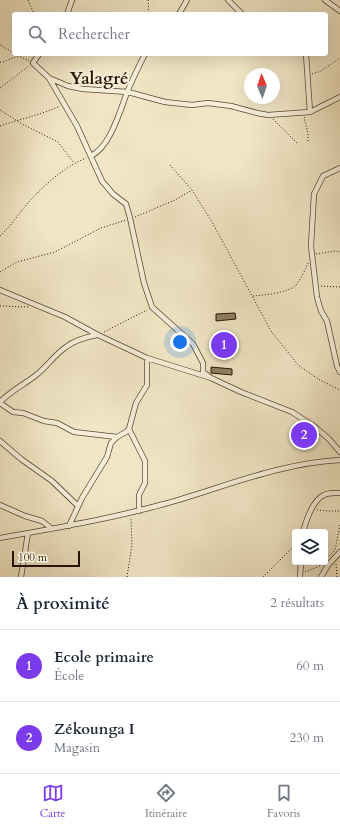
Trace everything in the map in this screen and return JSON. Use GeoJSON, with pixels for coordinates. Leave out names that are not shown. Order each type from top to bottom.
{"type":"FeatureCollection","features":[{"type":"Feature","properties":{"kind":"street"},"geometry":{"type":"LineString","coordinates":[[68,12],[72,0]]}},
{"type":"Feature","properties":{"kind":"street"},"geometry":{"type":"LineString","coordinates":[[180,12],[187,0]]}},
{"type":"Feature","properties":{"kind":"street"},"geometry":{"type":"LineString","coordinates":[[228,0],[240,12]]}},
{"type":"Feature","properties":{"kind":"street"},"geometry":{"type":"LineString","coordinates":[[325,0],[340,11]]}},
{"type":"Feature","properties":{"kind":"street"},"geometry":{"type":"LineString","coordinates":[[38,56],[33,63],[49,78],[76,126],[102,181],[113,194],[126,204],[147,296],[152,307],[193,344],[203,363],[203,372],[211,378]]}},
{"type":"Feature","properties":{"kind":"street"},"geometry":{"type":"LineString","coordinates":[[90,156],[101,148],[108,137],[144,56]]}},
{"type":"Feature","properties":{"kind":"street"},"geometry":{"type":"LineString","coordinates":[[306,56],[310,112]]}},
{"type":"Feature","properties":{"kind":"street"},"geometry":{"type":"LineString","coordinates":[[49,78],[68,86],[83,89],[128,92],[165,102],[192,105],[215,104],[238,107],[249,112],[268,115],[310,112],[340,97]]}},
{"type":"Feature","properties":{"kind":"street"},"geometry":{"type":"LineString","coordinates":[[340,168],[323,176],[314,194],[311,246],[314,284],[319,305],[327,321],[337,366],[340,372]]}},
{"type":"Feature","properties":{"kind":"street"},"geometry":{"type":"LineString","coordinates":[[0,290],[65,317],[98,335],[147,358],[211,378],[255,398],[292,412],[315,427],[329,439],[340,452]]}},
{"type":"Feature","properties":{"kind":"street"},"geometry":{"type":"LineString","coordinates":[[98,335],[79,340],[65,347],[48,365],[35,376],[10,392],[0,402],[12,412],[23,413],[58,424],[74,432],[117,437]]}},
{"type":"Feature","properties":{"kind":"street"},"geometry":{"type":"LineString","coordinates":[[69,526],[78,506],[102,465],[111,443],[129,429],[136,403],[147,385],[147,358]]}},
{"type":"Feature","properties":{"kind":"street"},"geometry":{"type":"LineString","coordinates":[[129,429],[145,460],[145,483],[139,495],[139,511]]}},
{"type":"Feature","properties":{"kind":"street"},"geometry":{"type":"LineString","coordinates":[[0,440],[21,459],[52,481],[78,506]]}},
{"type":"Feature","properties":{"kind":"street"},"geometry":{"type":"LineString","coordinates":[[0,538],[102,520],[139,511],[260,474],[319,462],[340,460]]}},
{"type":"Feature","properties":{"kind":"street"},"geometry":{"type":"LineString","coordinates":[[304,529],[306,521],[319,498],[330,493],[340,493]]}},
{"type":"Feature","properties":{"kind":"street"},"geometry":{"type":"LineString","coordinates":[[0,505],[24,516],[42,521],[52,528]]}},
{"type":"Feature","properties":{"kind":"street"},"geometry":{"type":"LineString","coordinates":[[21,577],[28,533]]}},
{"type":"Feature","properties":{"kind":"street"},"geometry":{"type":"LineString","coordinates":[[321,577],[328,565],[340,552]]}},
{"type":"Feature","properties":{"kind":"street"},"geometry":{"type":"LineString","coordinates":[[300,575],[302,565]]}},
{"type":"Feature","properties":{"kind":"path"},"geometry":{"type":"LineString","coordinates":[[28,0],[33,12]]}},
{"type":"Feature","properties":{"kind":"path"},"geometry":{"type":"LineString","coordinates":[[148,0],[149,12]]}},
{"type":"Feature","properties":{"kind":"path"},"geometry":{"type":"LineString","coordinates":[[0,45],[12,52]]}},
{"type":"Feature","properties":{"kind":"path"},"geometry":{"type":"LineString","coordinates":[[0,62],[19,56],[33,63],[0,88]]}},
{"type":"Feature","properties":{"kind":"path"},"geometry":{"type":"LineString","coordinates":[[307,76],[321,71],[340,58]]}},
{"type":"Feature","properties":{"kind":"path"},"geometry":{"type":"LineString","coordinates":[[0,126],[16,120],[48,112],[64,105]]}},
{"type":"Feature","properties":{"kind":"path"},"geometry":{"type":"LineString","coordinates":[[0,110],[58,142],[74,163]]}},
{"type":"Feature","properties":{"kind":"path"},"geometry":{"type":"LineString","coordinates":[[308,143],[308,133],[304,118],[310,112]]}},
{"type":"Feature","properties":{"kind":"path"},"geometry":{"type":"LineString","coordinates":[[268,115],[298,144]]}},
{"type":"Feature","properties":{"kind":"path"},"geometry":{"type":"LineString","coordinates":[[0,236],[28,203],[52,179],[74,163],[90,156]]}},
{"type":"Feature","properties":{"kind":"path"},"geometry":{"type":"LineString","coordinates":[[170,165],[192,190],[212,222],[271,331],[299,366],[320,380],[340,390]]}},
{"type":"Feature","properties":{"kind":"path"},"geometry":{"type":"LineString","coordinates":[[0,272],[17,262],[55,252],[101,228],[175,200],[192,190]]}},
{"type":"Feature","properties":{"kind":"path"},"geometry":{"type":"LineString","coordinates":[[252,296],[274,294],[295,286],[305,270],[312,254],[334,251],[340,252]]}},
{"type":"Feature","properties":{"kind":"path"},"geometry":{"type":"LineString","coordinates":[[314,284],[340,287]]}},
{"type":"Feature","properties":{"kind":"path"},"geometry":{"type":"LineString","coordinates":[[0,306],[29,307]]}},
{"type":"Feature","properties":{"kind":"path"},"geometry":{"type":"LineString","coordinates":[[98,335],[152,307]]}},
{"type":"Feature","properties":{"kind":"path"},"geometry":{"type":"LineString","coordinates":[[312,509],[340,511]]}},
{"type":"Feature","properties":{"kind":"path"},"geometry":{"type":"LineString","coordinates":[[127,577],[132,545],[131,513]]}},
{"type":"Feature","properties":{"kind":"path"},"geometry":{"type":"LineString","coordinates":[[330,556],[335,550],[340,525]]}},
{"type":"Feature","properties":{"kind":"path"},"geometry":{"type":"LineString","coordinates":[[263,577],[292,548]]}},
{"type":"Feature","properties":{"kind":"path"},"geometry":{"type":"LineString","coordinates":[[300,575],[323,565]]}},
{"type":"Feature","properties":{"kind":"building"},"geometry":{"type":"Polygon","coordinates":[[[235,313],[236,319],[216,321],[216,314],[235,313]]]}},
{"type":"Feature","properties":{"kind":"building"},"geometry":{"type":"Polygon","coordinates":[[[211,367],[232,369],[232,375],[211,373],[211,367]]]}},
{"type":"Feature","properties":{"kind":"place","name":"Ecole primaire"},"geometry":{"type":"Point","coordinates":[224,345]}},
{"type":"Feature","properties":{"kind":"place","name":"Zékounga I"},"geometry":{"type":"Point","coordinates":[304,435]}},
{"type":"Feature","properties":{"kind":"district","name":"Yalagré"},"geometry":{"type":"Point","coordinates":[99,78]}}]}
